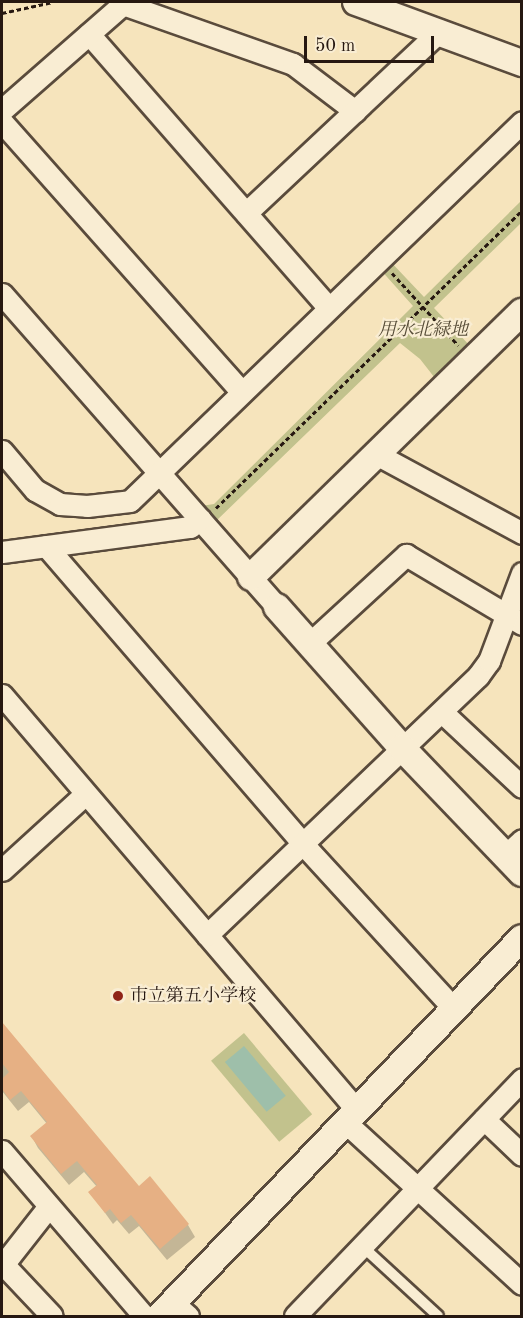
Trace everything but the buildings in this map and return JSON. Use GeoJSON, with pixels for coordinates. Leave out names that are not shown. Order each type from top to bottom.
{"type":"FeatureCollection","features":[{"type":"Feature","properties":{"kind":"street"},"geometry":{"type":"LineString","coordinates":[[356,2],[522,63]]}},
{"type":"Feature","properties":{"kind":"street"},"geometry":{"type":"LineString","coordinates":[[2,110],[123,4],[293,64],[355,111]]}},
{"type":"Feature","properties":{"kind":"street"},"geometry":{"type":"LineString","coordinates":[[246,213],[440,31]]}},
{"type":"Feature","properties":{"kind":"street"},"geometry":{"type":"LineString","coordinates":[[89,34],[328,307]]}},
{"type":"Feature","properties":{"kind":"street"},"geometry":{"type":"LineString","coordinates":[[2,122],[241,391]]}},
{"type":"Feature","properties":{"kind":"street"},"geometry":{"type":"LineString","coordinates":[[2,451],[35,490],[60,504],[87,506],[130,501],[241,391],[522,122]]}},
{"type":"Feature","properties":{"kind":"street"},"geometry":{"type":"LineString","coordinates":[[2,294],[402,748],[516,857]]}},
{"type":"Feature","properties":{"kind":"street"},"geometry":{"type":"LineString","coordinates":[[251,577],[522,312]]}},
{"type":"Feature","properties":{"kind":"street"},"geometry":{"type":"LineString","coordinates":[[378,455],[522,533]]}},
{"type":"Feature","properties":{"kind":"street"},"geometry":{"type":"LineString","coordinates":[[2,552],[190,527],[200,519]]}},
{"type":"Feature","properties":{"kind":"street"},"geometry":{"type":"LineString","coordinates":[[46,546],[302,843],[454,1009]]}},
{"type":"Feature","properties":{"kind":"street"},"geometry":{"type":"LineString","coordinates":[[309,644],[406,555],[513,618]]}},
{"type":"Feature","properties":{"kind":"street"},"geometry":{"type":"LineString","coordinates":[[207,935],[402,748],[443,713],[489,661],[513,618],[522,573]]}},
{"type":"Feature","properties":{"kind":"street"},"geometry":{"type":"LineString","coordinates":[[2,695],[84,795],[207,935],[350,1115],[417,1189],[522,1284]]}},
{"type":"Feature","properties":{"kind":"street"},"geometry":{"type":"LineString","coordinates":[[443,713],[522,787]]}},
{"type":"Feature","properties":{"kind":"street"},"geometry":{"type":"LineString","coordinates":[[2,870],[84,795]]}},
{"type":"Feature","properties":{"kind":"street"},"geometry":{"type":"LineString","coordinates":[[174,1312],[350,1115],[522,938]]}},
{"type":"Feature","properties":{"kind":"street"},"geometry":{"type":"LineString","coordinates":[[304,1314],[362,1246],[522,1079]]}},
{"type":"Feature","properties":{"kind":"street"},"geometry":{"type":"LineString","coordinates":[[484,1119],[522,1155]]}},
{"type":"Feature","properties":{"kind":"street"},"geometry":{"type":"LineString","coordinates":[[2,1151],[144,1317]]}},
{"type":"Feature","properties":{"kind":"street"},"geometry":{"type":"LineString","coordinates":[[49,1206],[2,1265],[52,1317]]}},
{"type":"Feature","properties":{"kind":"lane"},"geometry":{"type":"LineString","coordinates":[[362,1246],[438,1317]]}},
{"type":"Feature","properties":{"kind":"path"},"geometry":{"type":"LineString","coordinates":[[2,13],[53,2]]}},
{"type":"Feature","properties":{"kind":"path"},"geometry":{"type":"LineString","coordinates":[[200,519],[221,504],[522,210]]}},
{"type":"Feature","properties":{"kind":"path"},"geometry":{"type":"LineString","coordinates":[[379,259],[459,344],[453,351]]}},
{"type":"Feature","properties":{"kind":"green space","name":"用水北緑地"},"geometry":{"type":"Polygon","coordinates":[[[521,201],[521,223],[434,308],[472,348],[438,382],[420,359],[400,343],[215,522],[201,506],[214,504],[413,306],[379,268],[388,259],[424,297],[521,201]]]}},
{"type":"Feature","properties":{"kind":"green space"},"geometry":{"type":"Polygon","coordinates":[[[244,1033],[312,1114],[279,1142],[211,1061],[244,1033]]]}},
{"type":"Feature","properties":{"kind":"shaded area"},"geometry":{"type":"Polygon","coordinates":[[[244,1046],[286,1096],[267,1112],[225,1062],[244,1046]]]}},
{"type":"Feature","properties":{"kind":"place","name":"市立第五小学校"},"geometry":{"type":"Point","coordinates":[118,996]}}]}
